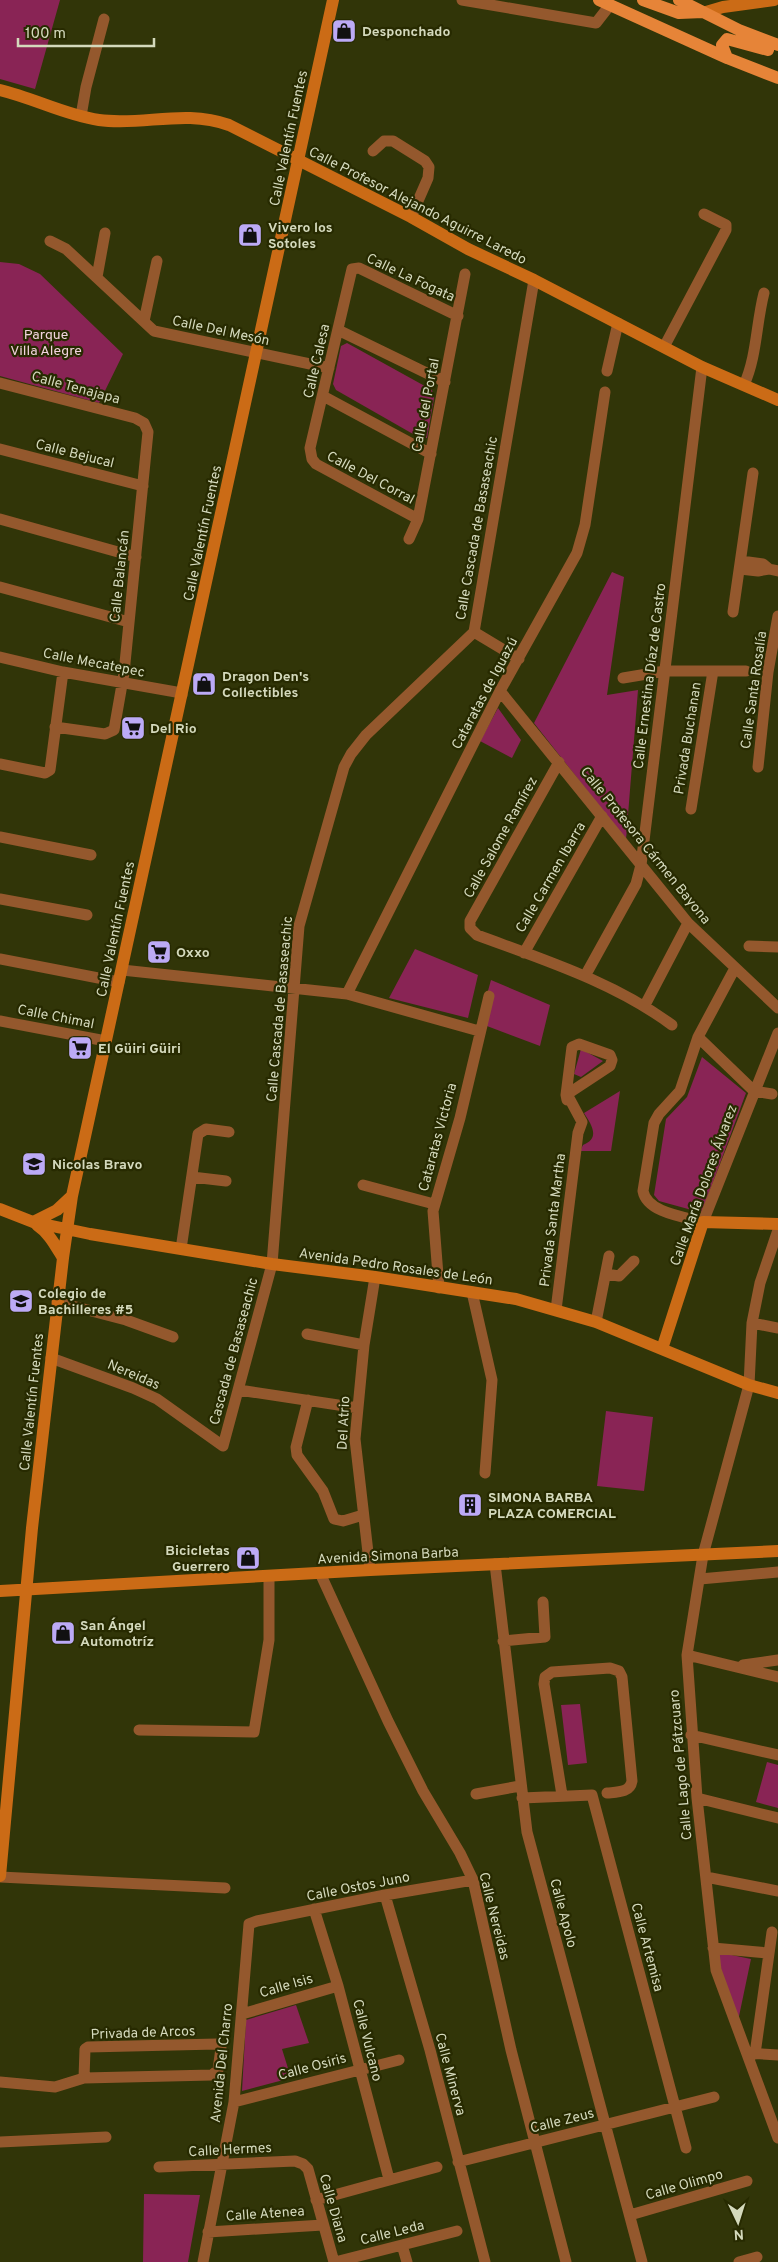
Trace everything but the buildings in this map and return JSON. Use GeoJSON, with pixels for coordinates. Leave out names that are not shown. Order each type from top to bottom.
{"type":"FeatureCollection","features":[{"type":"Feature","properties":{"kind":"main road"},"geometry":{"type":"LineString","coordinates":[[643,0],[679,13],[706,12]]}},
{"type":"Feature","properties":{"kind":"main road"},"geometry":{"type":"LineString","coordinates":[[679,0],[739,30],[778,45]]}},
{"type":"Feature","properties":{"kind":"main road"},"geometry":{"type":"LineString","coordinates":[[605,2],[728,58],[778,78]]}},
{"type":"Feature","properties":{"kind":"main road"},"geometry":{"type":"LineString","coordinates":[[728,58],[722,45],[726,39],[778,50]]}},
{"type":"Feature","properties":{"kind":"street","name":"Calle Valentín Fuentes"},"geometry":{"type":"LineString","coordinates":[[0,1876],[26,1590],[63,1258],[72,1200],[333,0]]}},
{"type":"Feature","properties":{"kind":"street"},"geometry":{"type":"LineString","coordinates":[[462,0],[596,23],[605,2]]}},
{"type":"Feature","properties":{"kind":"street"},"geometry":{"type":"LineString","coordinates":[[706,12],[722,4],[773,0]]}},
{"type":"Feature","properties":{"kind":"street"},"geometry":{"type":"LineString","coordinates":[[81,116],[86,87],[104,19]]}},
{"type":"Feature","properties":{"kind":"street","name":"Calle Profesor Alejando Aguirre Laredo"},"geometry":{"type":"LineString","coordinates":[[0,90],[81,116],[108,121],[178,117],[213,120],[244,132],[411,217],[468,249],[534,280],[702,367],[778,400]]}},
{"type":"Feature","properties":{"kind":"street"},"geometry":{"type":"LineString","coordinates":[[373,151],[384,141],[393,141],[425,161],[429,167],[428,178],[411,217]]}},
{"type":"Feature","properties":{"kind":"street"},"geometry":{"type":"LineString","coordinates":[[664,347],[726,230],[726,225],[704,214]]}},
{"type":"Feature","properties":{"kind":"street"},"geometry":{"type":"LineString","coordinates":[[97,278],[104,233]]}},
{"type":"Feature","properties":{"kind":"street","name":"Calle Del Mesón"},"geometry":{"type":"LineString","coordinates":[[50,241],[66,249],[154,331],[329,368]]}},
{"type":"Feature","properties":{"kind":"street"},"geometry":{"type":"LineString","coordinates":[[144,321],[157,261]]}},
{"type":"Feature","properties":{"kind":"street","name":"Calle La Fogata"},"geometry":{"type":"LineString","coordinates":[[352,269],[359,268],[458,316]]}},
{"type":"Feature","properties":{"kind":"street","name":"Calle Calesa"},"geometry":{"type":"LineString","coordinates":[[312,459],[310,448],[352,269]]}},
{"type":"Feature","properties":{"kind":"street","name":"Calle del Portal"},"geometry":{"type":"LineString","coordinates":[[409,539],[418,519],[465,274]]}},
{"type":"Feature","properties":{"kind":"street","name":"Calle Cascada de Basaseachic"},"geometry":{"type":"LineString","coordinates":[[272,1264],[296,988],[299,926],[344,767],[351,754],[366,735],[474,632],[534,280]]}},
{"type":"Feature","properties":{"kind":"street"},"geometry":{"type":"LineString","coordinates":[[744,385],[753,361],[758,315],[764,293]]}},
{"type":"Feature","properties":{"kind":"street"},"geometry":{"type":"LineString","coordinates":[[607,371],[618,323]]}},
{"type":"Feature","properties":{"kind":"street"},"geometry":{"type":"LineString","coordinates":[[338,330],[445,382]]}},
{"type":"Feature","properties":{"kind":"street","name":"Calle Ernestina Díaz de Castro"},"geometry":{"type":"LineString","coordinates":[[585,976],[636,884],[641,865],[702,367]]}},
{"type":"Feature","properties":{"kind":"street","name":"Calle Tenajapa"},"geometry":{"type":"LineString","coordinates":[[0,383],[135,418],[144,423]]}},
{"type":"Feature","properties":{"kind":"street","name":"Cataratas de Iguazú"},"geometry":{"type":"LineString","coordinates":[[347,994],[500,692],[571,565],[582,540],[605,392]]}},
{"type":"Feature","properties":{"kind":"street"},"geometry":{"type":"LineString","coordinates":[[323,396],[431,454]]}},
{"type":"Feature","properties":{"kind":"street","name":"Calle Balancán"},"geometry":{"type":"LineString","coordinates":[[55,727],[98,734],[112,732],[114,728],[124,673],[130,622],[148,432],[144,423]]}},
{"type":"Feature","properties":{"kind":"street","name":"Calle Bejucal"},"geometry":{"type":"LineString","coordinates":[[0,449],[143,486]]}},
{"type":"Feature","properties":{"kind":"street","name":"Calle Del Corral"},"geometry":{"type":"LineString","coordinates":[[312,459],[316,464],[418,519]]}},
{"type":"Feature","properties":{"kind":"street"},"geometry":{"type":"LineString","coordinates":[[733,612],[753,474]]}},
{"type":"Feature","properties":{"kind":"street"},"geometry":{"type":"LineString","coordinates":[[0,518],[136,557]]}},
{"type":"Feature","properties":{"kind":"street"},"geometry":{"type":"LineString","coordinates":[[740,565],[758,571],[773,570]]}},
{"type":"Feature","properties":{"kind":"street"},"geometry":{"type":"LineString","coordinates":[[0,587],[130,622]]}},
{"type":"Feature","properties":{"kind":"street","name":"Calle Santa Rosalía"},"geometry":{"type":"LineString","coordinates":[[758,767],[773,672],[778,616]]}},
{"type":"Feature","properties":{"kind":"street"},"geometry":{"type":"LineString","coordinates":[[474,632],[519,659]]}},
{"type":"Feature","properties":{"kind":"street","name":"Calle Mecatepec"},"geometry":{"type":"LineString","coordinates":[[0,657],[63,672],[176,692],[182,695]]}},
{"type":"Feature","properties":{"kind":"street","name":"Privada Buchanan"},"geometry":{"type":"LineString","coordinates":[[691,809],[713,671]]}},
{"type":"Feature","properties":{"kind":"street"},"geometry":{"type":"LineString","coordinates":[[623,678],[665,672],[746,671]]}},
{"type":"Feature","properties":{"kind":"street"},"geometry":{"type":"LineString","coordinates":[[0,764],[43,773],[48,772],[50,769],[63,672]]}},
{"type":"Feature","properties":{"kind":"street","name":"Calle Profesora Cármen Bayona"},"geometry":{"type":"LineString","coordinates":[[500,692],[560,762],[688,923],[778,1008]]}},
{"type":"Feature","properties":{"kind":"street","name":"Calle Salome Ramírez"},"geometry":{"type":"LineString","coordinates":[[524,953],[477,935],[470,928],[470,921],[560,762]]}},
{"type":"Feature","properties":{"kind":"street","name":"Calle Carmen Ibarra"},"geometry":{"type":"LineString","coordinates":[[524,953],[602,816]]}},
{"type":"Feature","properties":{"kind":"street"},"geometry":{"type":"LineString","coordinates":[[0,837],[91,855]]}},
{"type":"Feature","properties":{"kind":"street"},"geometry":{"type":"LineString","coordinates":[[0,899],[87,915]]}},
{"type":"Feature","properties":{"kind":"street"},"geometry":{"type":"LineString","coordinates":[[645,1005],[688,923]]}},
{"type":"Feature","properties":{"kind":"street"},"geometry":{"type":"LineString","coordinates":[[750,946],[778,947]]}},
{"type":"Feature","properties":{"kind":"street"},"geometry":{"type":"LineString","coordinates":[[524,953],[585,976],[645,1005],[672,1025]]}},
{"type":"Feature","properties":{"kind":"street"},"geometry":{"type":"LineString","coordinates":[[0,959],[120,976],[296,988],[347,994],[479,1031]]}},
{"type":"Feature","properties":{"kind":"street"},"geometry":{"type":"LineString","coordinates":[[735,968],[698,1037],[680,1091],[659,1114],[654,1123],[643,1191],[646,1200],[657,1208],[703,1222],[778,1224]]}},
{"type":"Feature","properties":{"kind":"street","name":"Cataratas Victoria"},"geometry":{"type":"LineString","coordinates":[[439,1288],[433,1218],[434,1204],[460,1118],[479,1031],[489,996]]}},
{"type":"Feature","properties":{"kind":"street","name":"Calle Chimal"},"geometry":{"type":"LineString","coordinates":[[0,1021],[106,1041]]}},
{"type":"Feature","properties":{"kind":"street","name":"Calle María Dolores Álvarez"},"geometry":{"type":"LineString","coordinates":[[662,1350],[703,1222],[778,1033]]}},
{"type":"Feature","properties":{"kind":"street"},"geometry":{"type":"LineString","coordinates":[[698,1037],[754,1091],[772,1094]]}},
{"type":"Feature","properties":{"kind":"street"},"geometry":{"type":"LineString","coordinates":[[582,1044],[610,1055],[612,1060],[610,1066],[566,1094],[570,1050],[574,1045],[582,1044]]}},
{"type":"Feature","properties":{"kind":"street","name":"Privada Santa Martha"},"geometry":{"type":"LineString","coordinates":[[556,1310],[578,1133],[582,1126],[582,1119],[566,1094]]}},
{"type":"Feature","properties":{"kind":"street"},"geometry":{"type":"LineString","coordinates":[[181,1249],[199,1132],[206,1129],[229,1132]]}},
{"type":"Feature","properties":{"kind":"street"},"geometry":{"type":"LineString","coordinates":[[192,1177],[226,1181]]}},
{"type":"Feature","properties":{"kind":"street"},"geometry":{"type":"LineString","coordinates":[[363,1185],[434,1204]]}},
{"type":"Feature","properties":{"kind":"street"},"geometry":{"type":"LineString","coordinates":[[63,1258],[45,1230],[33,1222],[72,1200],[74,1217],[90,1234]]}},
{"type":"Feature","properties":{"kind":"street","name":"Avenida Pedro Rosales de León"},"geometry":{"type":"LineString","coordinates":[[0,1209],[33,1222],[67,1230],[272,1264],[374,1277],[516,1299],[596,1322],[749,1385],[778,1393]]}},
{"type":"Feature","properties":{"kind":"street","name":"Calle Lago de Pátzcuaro"},"geometry":{"type":"LineString","coordinates":[[777,2130],[752,2054],[718,1981],[697,1798],[691,1734],[687,1655],[703,1554],[749,1385],[752,1323],[766,1264],[778,1230]]}},
{"type":"Feature","properties":{"kind":"street"},"geometry":{"type":"LineString","coordinates":[[596,1322],[609,1256]]}},
{"type":"Feature","properties":{"kind":"street"},"geometry":{"type":"LineString","coordinates":[[606,1274],[619,1276],[634,1262]]}},
{"type":"Feature","properties":{"kind":"street","name":"Cascada de Basaseachic"},"geometry":{"type":"LineString","coordinates":[[222,1446],[272,1264]]}},
{"type":"Feature","properties":{"kind":"street","name":"Del Atrio"},"geometry":{"type":"LineString","coordinates":[[370,1570],[356,1455],[364,1345],[374,1277]]}},
{"type":"Feature","properties":{"kind":"street"},"geometry":{"type":"LineString","coordinates":[[472,1292],[492,1380],[484,1473]]}},
{"type":"Feature","properties":{"kind":"street"},"geometry":{"type":"LineString","coordinates":[[58,1302],[126,1320],[173,1337]]}},
{"type":"Feature","properties":{"kind":"street"},"geometry":{"type":"LineString","coordinates":[[752,1323],[778,1328]]}},
{"type":"Feature","properties":{"kind":"street"},"geometry":{"type":"LineString","coordinates":[[307,1334],[364,1345]]}},
{"type":"Feature","properties":{"kind":"street","name":"Nereidas"},"geometry":{"type":"LineString","coordinates":[[52,1358],[133,1388],[157,1399],[222,1446]]}},
{"type":"Feature","properties":{"kind":"street"},"geometry":{"type":"LineString","coordinates":[[238,1390],[358,1408]]}},
{"type":"Feature","properties":{"kind":"street"},"geometry":{"type":"LineString","coordinates":[[308,1400],[296,1447],[297,1455],[323,1491],[334,1519],[338,1521],[363,1515]]}},
{"type":"Feature","properties":{"kind":"street","name":"Avenida Simona Barba"},"geometry":{"type":"LineString","coordinates":[[0,1591],[370,1570],[778,1551]]}},
{"type":"Feature","properties":{"kind":"street","name":"Calle Apolo"},"geometry":{"type":"LineString","coordinates":[[495,1564],[527,1832],[642,2262]]}},
{"type":"Feature","properties":{"kind":"street"},"geometry":{"type":"LineString","coordinates":[[700,1578],[778,1572]]}},
{"type":"Feature","properties":{"kind":"street","name":"Calle Nereidas"},"geometry":{"type":"LineString","coordinates":[[320,1573],[388,1721],[473,1880],[534,2142],[566,2262]]}},
{"type":"Feature","properties":{"kind":"street"},"geometry":{"type":"LineString","coordinates":[[139,1730],[254,1732],[269,1640],[269,1576]]}},
{"type":"Feature","properties":{"kind":"street"},"geometry":{"type":"LineString","coordinates":[[504,1641],[545,1637],[543,1602]]}},
{"type":"Feature","properties":{"kind":"street"},"geometry":{"type":"LineString","coordinates":[[687,1655],[778,1677]]}},
{"type":"Feature","properties":{"kind":"street"},"geometry":{"type":"LineString","coordinates":[[735,1666],[778,1660]]}},
{"type":"Feature","properties":{"kind":"street"},"geometry":{"type":"LineString","coordinates":[[476,1794],[521,1792],[562,1795],[544,1684],[545,1677],[552,1672],[610,1668],[619,1671],[622,1677],[632,1781],[627,1790],[607,1793]]}},
{"type":"Feature","properties":{"kind":"street"},"geometry":{"type":"LineString","coordinates":[[691,1734],[778,1754]]}},
{"type":"Feature","properties":{"kind":"street","name":"Calle Artemisa"},"geometry":{"type":"LineString","coordinates":[[562,1795],[592,1795],[686,2148]]}},
{"type":"Feature","properties":{"kind":"street"},"geometry":{"type":"LineString","coordinates":[[697,1798],[778,1818]]}},
{"type":"Feature","properties":{"kind":"street"},"geometry":{"type":"LineString","coordinates":[[0,1876],[225,1888]]}},
{"type":"Feature","properties":{"kind":"street"},"geometry":{"type":"LineString","coordinates":[[706,1877],[778,1891]]}},
{"type":"Feature","properties":{"kind":"street","name":"Calle Ostos Juno"},"geometry":{"type":"LineString","coordinates":[[249,1924],[385,1895],[473,1880]]}},
{"type":"Feature","properties":{"kind":"street","name":"Calle Minerva"},"geometry":{"type":"LineString","coordinates":[[385,1895],[430,2050],[485,2262]]}},
{"type":"Feature","properties":{"kind":"street","name":"Calle Vulcano"},"geometry":{"type":"LineString","coordinates":[[314,1909],[338,1986],[390,2179]]}},
{"type":"Feature","properties":{"kind":"street","name":"Avenida Del Charro"},"geometry":{"type":"LineString","coordinates":[[203,2262],[234,2102],[249,1924]]}},
{"type":"Feature","properties":{"kind":"street"},"geometry":{"type":"LineString","coordinates":[[772,1932],[752,2054],[778,2055]]}},
{"type":"Feature","properties":{"kind":"street"},"geometry":{"type":"LineString","coordinates":[[713,1948],[768,1953]]}},
{"type":"Feature","properties":{"kind":"street","name":"Calle Isis"},"geometry":{"type":"LineString","coordinates":[[242,2014],[338,1986]]}},
{"type":"Feature","properties":{"kind":"street","name":"Privada de Arcos"},"geometry":{"type":"LineString","coordinates":[[0,2082],[54,2087],[84,2078],[212,2074],[218,2070],[221,2048],[217,2044],[88,2047],[84,2052],[84,2078]]}},
{"type":"Feature","properties":{"kind":"street","name":"Calle Osiris"},"geometry":{"type":"LineString","coordinates":[[234,2102],[399,2060]]}},
{"type":"Feature","properties":{"kind":"street","name":"Calle Zeus"},"geometry":{"type":"LineString","coordinates":[[458,2162],[714,2097]]}},
{"type":"Feature","properties":{"kind":"street"},"geometry":{"type":"LineString","coordinates":[[0,2142],[106,2137]]}},
{"type":"Feature","properties":{"kind":"street","name":"Calle Hermes"},"geometry":{"type":"LineString","coordinates":[[159,2167],[295,2161],[303,2164]]}},
{"type":"Feature","properties":{"kind":"street","name":"Calle Diana"},"geometry":{"type":"LineString","coordinates":[[303,2164],[308,2169],[334,2262]]}},
{"type":"Feature","properties":{"kind":"street"},"geometry":{"type":"LineString","coordinates":[[316,2200],[437,2167]]}},
{"type":"Feature","properties":{"kind":"street","name":"Calle Olimpo"},"geometry":{"type":"LineString","coordinates":[[630,2215],[747,2181]]}},
{"type":"Feature","properties":{"kind":"street","name":"Calle Atenea"},"geometry":{"type":"LineString","coordinates":[[208,2232],[323,2225]]}},
{"type":"Feature","properties":{"kind":"street","name":"Calle Leda"},"geometry":{"type":"LineString","coordinates":[[334,2262],[457,2231]]}},
{"type":"Feature","properties":{"kind":"street"},"geometry":{"type":"LineString","coordinates":[[402,2245],[407,2262]]}},
{"type":"Feature","properties":{"kind":"street"},"geometry":{"type":"LineString","coordinates":[[739,2262],[757,2257]]}},
{"type":"Feature","properties":{"kind":"green space"},"geometry":{"type":"Polygon","coordinates":[[[0,0],[60,0],[35,89],[0,79],[0,0]]]}},
{"type":"Feature","properties":{"kind":"green space","name":"Parque Villa Alegre"},"geometry":{"type":"Polygon","coordinates":[[[0,262],[19,264],[40,274],[123,354],[99,403],[0,376],[0,262]]]}},
{"type":"Feature","properties":{"kind":"green space"},"geometry":{"type":"Polygon","coordinates":[[[347,343],[432,390],[434,398],[427,438],[420,438],[336,390],[333,384],[341,346],[347,343]]]}},
{"type":"Feature","properties":{"kind":"green space"},"geometry":{"type":"Polygon","coordinates":[[[612,572],[624,577],[607,695],[638,690],[626,840],[534,723],[612,572]]]}},
{"type":"Feature","properties":{"kind":"green space"},"geometry":{"type":"Polygon","coordinates":[[[498,708],[521,740],[512,758],[480,741],[498,708]]]}},
{"type":"Feature","properties":{"kind":"green space"},"geometry":{"type":"Polygon","coordinates":[[[415,949],[478,975],[468,1018],[389,998],[415,949]]]}},
{"type":"Feature","properties":{"kind":"green space"},"geometry":{"type":"Polygon","coordinates":[[[491,980],[550,1005],[540,1046],[479,1023],[491,980]]]}},
{"type":"Feature","properties":{"kind":"green space"},"geometry":{"type":"Polygon","coordinates":[[[581,1049],[603,1061],[581,1077],[574,1074],[581,1049]]]}},
{"type":"Feature","properties":{"kind":"green space"},"geometry":{"type":"Polygon","coordinates":[[[702,1057],[746,1093],[702,1212],[699,1212],[659,1201],[654,1195],[666,1119],[687,1097],[702,1057]]]}},
{"type":"Feature","properties":{"kind":"green space"},"geometry":{"type":"Polygon","coordinates":[[[620,1091],[611,1151],[580,1151],[583,1145],[592,1139],[593,1135],[592,1126],[584,1113],[620,1091]]]}},
{"type":"Feature","properties":{"kind":"green space"},"geometry":{"type":"Polygon","coordinates":[[[606,1411],[653,1417],[644,1491],[597,1486],[606,1411]]]}},
{"type":"Feature","properties":{"kind":"green space"},"geometry":{"type":"Polygon","coordinates":[[[580,1704],[587,1763],[568,1765],[561,1705],[580,1704]]]}},
{"type":"Feature","properties":{"kind":"green space"},"geometry":{"type":"Polygon","coordinates":[[[767,1762],[778,1765],[778,1808],[756,1802],[767,1762]]]}},
{"type":"Feature","properties":{"kind":"green space"},"geometry":{"type":"Polygon","coordinates":[[[717,1952],[751,1959],[738,2021],[719,1976],[717,1952]]]}},
{"type":"Feature","properties":{"kind":"green space"},"geometry":{"type":"Polygon","coordinates":[[[296,2005],[309,2043],[282,2049],[291,2078],[242,2091],[246,2020],[296,2005]]]}},
{"type":"Feature","properties":{"kind":"green space"},"geometry":{"type":"Polygon","coordinates":[[[144,2194],[200,2195],[188,2262],[143,2262],[144,2194]]]}},
{"type":"Feature","properties":{"kind":"place","name":"Desponchado"},"geometry":{"type":"Point","coordinates":[344,31]}},
{"type":"Feature","properties":{"kind":"place","name":"Vivero los Sotoles"},"geometry":{"type":"Point","coordinates":[250,235]}},
{"type":"Feature","properties":{"kind":"place","name":"Dragon Den's Collectibles"},"geometry":{"type":"Point","coordinates":[204,684]}},
{"type":"Feature","properties":{"kind":"place","name":"Del Rio"},"geometry":{"type":"Point","coordinates":[133,728]}},
{"type":"Feature","properties":{"kind":"place","name":"Oxxo"},"geometry":{"type":"Point","coordinates":[159,952]}},
{"type":"Feature","properties":{"kind":"place","name":"El Güiri Güiri"},"geometry":{"type":"Point","coordinates":[80,1048]}},
{"type":"Feature","properties":{"kind":"place","name":"Nicolas Bravo"},"geometry":{"type":"Point","coordinates":[34,1164]}},
{"type":"Feature","properties":{"kind":"place","name":"Colegio de Bachilleres #5"},"geometry":{"type":"Point","coordinates":[21,1301]}},
{"type":"Feature","properties":{"kind":"place","name":"SIMONA BARBA PLAZA COMERCIAL"},"geometry":{"type":"Point","coordinates":[470,1505]}},
{"type":"Feature","properties":{"kind":"place","name":"Bicicletas Guerrero"},"geometry":{"type":"Point","coordinates":[248,1558]}},
{"type":"Feature","properties":{"kind":"place","name":"San Ángel Automotríz"},"geometry":{"type":"Point","coordinates":[63,1633]}}]}
